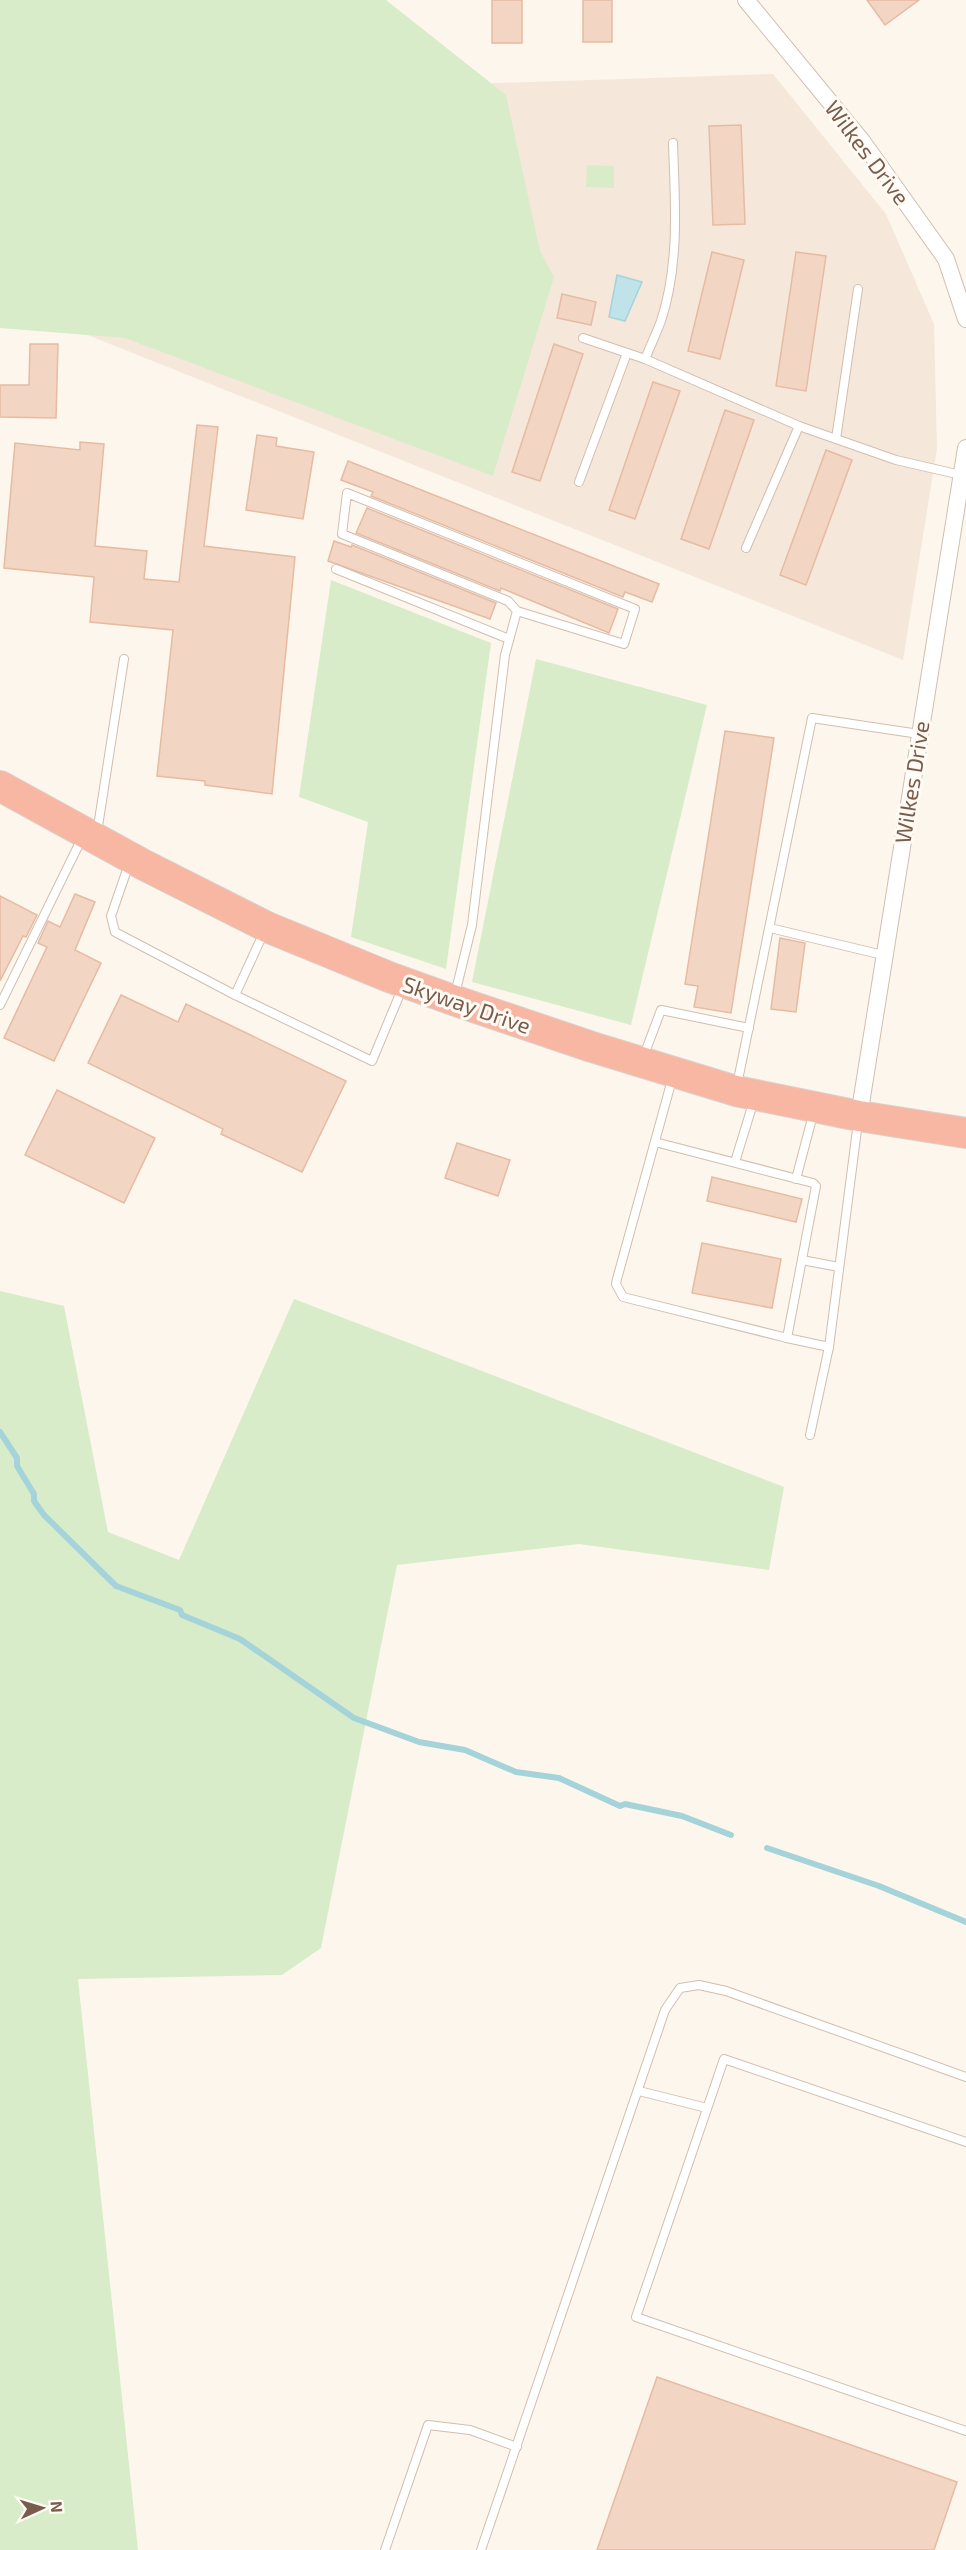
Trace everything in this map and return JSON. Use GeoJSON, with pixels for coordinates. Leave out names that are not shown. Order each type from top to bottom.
{"type":"FeatureCollection","features":[{"type":"Feature","properties":{"kind":"highway","name":"Skyway Drive"},"geometry":{"type":"LineString","coordinates":[[0,786],[90,836],[267,927],[453,1000],[642,1062],[746,1092],[859,1116],[966,1133]]}},
{"type":"Feature","properties":{"kind":"street","name":"Wilkes Drive"},"geometry":{"type":"LineString","coordinates":[[746,0],[862,141],[946,259],[966,319]]}},
{"type":"Feature","properties":{"kind":"street","name":"Wilkes Drive"},"geometry":{"type":"LineString","coordinates":[[859,1116],[966,448]]}},
{"type":"Feature","properties":{"kind":"lane"},"geometry":{"type":"LineString","coordinates":[[645,359],[661,320],[672,269],[676,227],[673,143]]}},
{"type":"Feature","properties":{"kind":"lane"},"geometry":{"type":"LineString","coordinates":[[836,439],[858,289]]}},
{"type":"Feature","properties":{"kind":"lane"},"geometry":{"type":"LineString","coordinates":[[584,338],[645,359],[798,426],[897,459],[961,475]]}},
{"type":"Feature","properties":{"kind":"lane"},"geometry":{"type":"LineString","coordinates":[[579,482],[627,353]]}},
{"type":"Feature","properties":{"kind":"lane"},"geometry":{"type":"LineString","coordinates":[[746,548],[798,426]]}},
{"type":"Feature","properties":{"kind":"lane"},"geometry":{"type":"LineString","coordinates":[[347,493],[635,609],[624,644],[517,611],[508,601],[342,534],[347,493]]}},
{"type":"Feature","properties":{"kind":"lane"},"geometry":{"type":"LineString","coordinates":[[336,569],[509,639]]}},
{"type":"Feature","properties":{"kind":"lane"},"geometry":{"type":"LineString","coordinates":[[453,1000],[472,925],[504,665],[517,611]]}},
{"type":"Feature","properties":{"kind":"lane"},"geometry":{"type":"LineString","coordinates":[[0,1005],[90,836],[124,659]]}},
{"type":"Feature","properties":{"kind":"lane"},"geometry":{"type":"LineString","coordinates":[[735,1162],[746,1092],[749,1028],[812,718],[919,734]]}},
{"type":"Feature","properties":{"kind":"lane"},"geometry":{"type":"LineString","coordinates":[[132,858],[111,916],[115,932],[236,995],[372,1061],[405,982]]}},
{"type":"Feature","properties":{"kind":"lane"},"geometry":{"type":"LineString","coordinates":[[236,995],[267,927]]}},
{"type":"Feature","properties":{"kind":"lane"},"geometry":{"type":"LineString","coordinates":[[770,928],[883,955]]}},
{"type":"Feature","properties":{"kind":"lane"},"geometry":{"type":"LineString","coordinates":[[642,1062],[660,1010],[749,1028]]}},
{"type":"Feature","properties":{"kind":"lane"},"geometry":{"type":"LineString","coordinates":[[674,1072],[616,1284],[618,1289],[623,1297],[829,1347]]}},
{"type":"Feature","properties":{"kind":"lane"},"geometry":{"type":"LineString","coordinates":[[796,1179],[815,1107]]}},
{"type":"Feature","properties":{"kind":"lane"},"geometry":{"type":"LineString","coordinates":[[810,1435],[829,1347],[859,1116]]}},
{"type":"Feature","properties":{"kind":"lane"},"geometry":{"type":"LineString","coordinates":[[655,1142],[813,1183],[816,1190],[787,1338]]}},
{"type":"Feature","properties":{"kind":"lane"},"geometry":{"type":"LineString","coordinates":[[802,1260],[839,1267]]}},
{"type":"Feature","properties":{"kind":"lane"},"geometry":{"type":"LineString","coordinates":[[481,2550],[665,2010],[680,1988],[699,1985],[726,1991],[966,2077]]}},
{"type":"Feature","properties":{"kind":"lane"},"geometry":{"type":"LineString","coordinates":[[966,2142],[724,2060],[636,2317],[966,2431]]}},
{"type":"Feature","properties":{"kind":"lane"},"geometry":{"type":"LineString","coordinates":[[639,2091],[707,2108]]}},
{"type":"Feature","properties":{"kind":"lane"},"geometry":{"type":"LineString","coordinates":[[385,2550],[429,2425],[470,2430],[517,2447]]}},
{"type":"Feature","properties":{"kind":"shaded area"},"geometry":{"type":"Polygon","coordinates":[[[773,74],[886,214],[934,324],[937,449],[903,660],[70,328],[163,94],[773,74]]]}},
{"type":"Feature","properties":{"kind":"green space"},"geometry":{"type":"Polygon","coordinates":[[[0,0],[386,0],[506,95],[540,251],[554,277],[493,476],[125,338],[0,328],[0,0]]]}},
{"type":"Feature","properties":{"kind":"green space"},"geometry":{"type":"Polygon","coordinates":[[[587,165],[614,166],[614,188],[586,187],[587,165]]]}},
{"type":"Feature","properties":{"kind":"green space"},"geometry":{"type":"Polygon","coordinates":[[[331,580],[491,643],[446,969],[351,937],[368,822],[299,797],[331,580]]]}},
{"type":"Feature","properties":{"kind":"green space"},"geometry":{"type":"Polygon","coordinates":[[[536,659],[707,705],[631,1025],[472,982],[536,659]]]}},
{"type":"Feature","properties":{"kind":"green space"},"geometry":{"type":"Polygon","coordinates":[[[0,1291],[64,1306],[108,1532],[179,1560],[294,1299],[784,1487],[769,1570],[579,1544],[397,1565],[321,1948],[282,1975],[78,1979],[138,2550],[0,2550],[0,1291]]]}},
{"type":"Feature","properties":{"kind":"water"},"geometry":{"type":"Polygon","coordinates":[[[617,275],[642,282],[625,321],[609,317],[617,275]]]}},
{"type":"Feature","properties":{"kind":"building"},"geometry":{"type":"Polygon","coordinates":[[[492,0],[522,0],[522,43],[492,43],[492,0]]]}},
{"type":"Feature","properties":{"kind":"building"},"geometry":{"type":"Polygon","coordinates":[[[583,0],[612,0],[612,42],[583,42],[583,0]]]}},
{"type":"Feature","properties":{"kind":"building"},"geometry":{"type":"Polygon","coordinates":[[[867,0],[919,0],[885,25],[867,0]]]}},
{"type":"Feature","properties":{"kind":"building"},"geometry":{"type":"Polygon","coordinates":[[[741,125],[745,224],[713,225],[709,126],[741,125]]]}},
{"type":"Feature","properties":{"kind":"building"},"geometry":{"type":"Polygon","coordinates":[[[712,252],[744,260],[720,359],[688,351],[712,252]]]}},
{"type":"Feature","properties":{"kind":"building"},"geometry":{"type":"Polygon","coordinates":[[[796,252],[826,256],[806,391],[776,386],[796,252]]]}},
{"type":"Feature","properties":{"kind":"building"},"geometry":{"type":"Polygon","coordinates":[[[562,294],[596,302],[591,325],[557,318],[562,294]]]}},
{"type":"Feature","properties":{"kind":"building"},"geometry":{"type":"Polygon","coordinates":[[[30,344],[58,344],[56,418],[0,417],[0,385],[29,385],[30,344]]]}},
{"type":"Feature","properties":{"kind":"building"},"geometry":{"type":"Polygon","coordinates":[[[554,344],[583,354],[540,481],[512,472],[554,344]]]}},
{"type":"Feature","properties":{"kind":"building"},"geometry":{"type":"Polygon","coordinates":[[[653,382],[680,391],[635,519],[609,510],[653,382]]]}},
{"type":"Feature","properties":{"kind":"building"},"geometry":{"type":"Polygon","coordinates":[[[725,410],[754,420],[709,549],[681,539],[725,410]]]}},
{"type":"Feature","properties":{"kind":"building"},"geometry":{"type":"Polygon","coordinates":[[[197,425],[218,427],[204,546],[295,557],[272,794],[205,785],[205,781],[157,776],[173,630],[90,622],[94,577],[4,568],[15,443],[80,450],[80,442],[104,444],[95,546],[147,551],[144,579],[179,582],[197,425]]]}},
{"type":"Feature","properties":{"kind":"building"},"geometry":{"type":"Polygon","coordinates":[[[257,435],[277,438],[276,446],[314,452],[303,519],[246,510],[257,435]]]}},
{"type":"Feature","properties":{"kind":"building"},"geometry":{"type":"Polygon","coordinates":[[[826,450],[852,460],[806,585],[780,575],[826,450]]]}},
{"type":"Feature","properties":{"kind":"building"},"geometry":{"type":"Polygon","coordinates":[[[348,461],[659,584],[652,602],[625,592],[623,597],[371,496],[373,492],[341,480],[348,461]]]}},
{"type":"Feature","properties":{"kind":"building"},"geometry":{"type":"Polygon","coordinates":[[[367,508],[618,609],[609,633],[501,588],[500,591],[356,533],[367,508]]]}},
{"type":"Feature","properties":{"kind":"building"},"geometry":{"type":"Polygon","coordinates":[[[334,541],[351,547],[352,545],[496,603],[490,619],[328,561],[334,541]]]}},
{"type":"Feature","properties":{"kind":"building"},"geometry":{"type":"Polygon","coordinates":[[[725,731],[774,738],[731,1013],[694,1007],[698,986],[685,984],[725,731]]]}},
{"type":"Feature","properties":{"kind":"building"},"geometry":{"type":"Polygon","coordinates":[[[75,894],[95,902],[75,950],[101,963],[54,1061],[4,1038],[47,947],[38,943],[48,921],[60,927],[75,894]]]}},
{"type":"Feature","properties":{"kind":"building"},"geometry":{"type":"Polygon","coordinates":[[[0,896],[37,915],[26,937],[23,936],[0,981],[0,896]]]}},
{"type":"Feature","properties":{"kind":"building"},"geometry":{"type":"Polygon","coordinates":[[[780,938],[805,943],[796,1012],[771,1009],[780,938]]]}},
{"type":"Feature","properties":{"kind":"building"},"geometry":{"type":"Polygon","coordinates":[[[121,995],[178,1022],[186,1004],[346,1081],[302,1172],[221,1134],[223,1129],[88,1063],[121,995]]]}},
{"type":"Feature","properties":{"kind":"building"},"geometry":{"type":"Polygon","coordinates":[[[57,1090],[155,1138],[124,1203],[25,1155],[57,1090]]]}},
{"type":"Feature","properties":{"kind":"building"},"geometry":{"type":"Polygon","coordinates":[[[457,1143],[510,1160],[498,1196],[445,1178],[457,1143]]]}},
{"type":"Feature","properties":{"kind":"building"},"geometry":{"type":"Polygon","coordinates":[[[712,1177],[802,1199],[796,1222],[707,1201],[712,1177]]]}},
{"type":"Feature","properties":{"kind":"building"},"geometry":{"type":"Polygon","coordinates":[[[702,1243],[781,1259],[772,1308],[692,1293],[702,1243]]]}},
{"type":"Feature","properties":{"kind":"building"},"geometry":{"type":"Polygon","coordinates":[[[657,2377],[957,2482],[934,2550],[597,2550],[657,2377]]]}},
{"type":"Feature","properties":{"kind":"waterway"},"geometry":{"type":"LineString","coordinates":[[0,1432],[17,1458],[17,1466],[34,1494],[34,1501],[44,1515],[116,1586],[180,1610],[182,1615],[240,1639],[354,1718],[419,1742],[465,1750],[516,1772],[559,1778],[620,1806],[625,1804],[682,1816],[731,1835]]}},
{"type":"Feature","properties":{"kind":"waterway"},"geometry":{"type":"LineString","coordinates":[[767,1848],[879,1886],[966,1922]]}}]}
